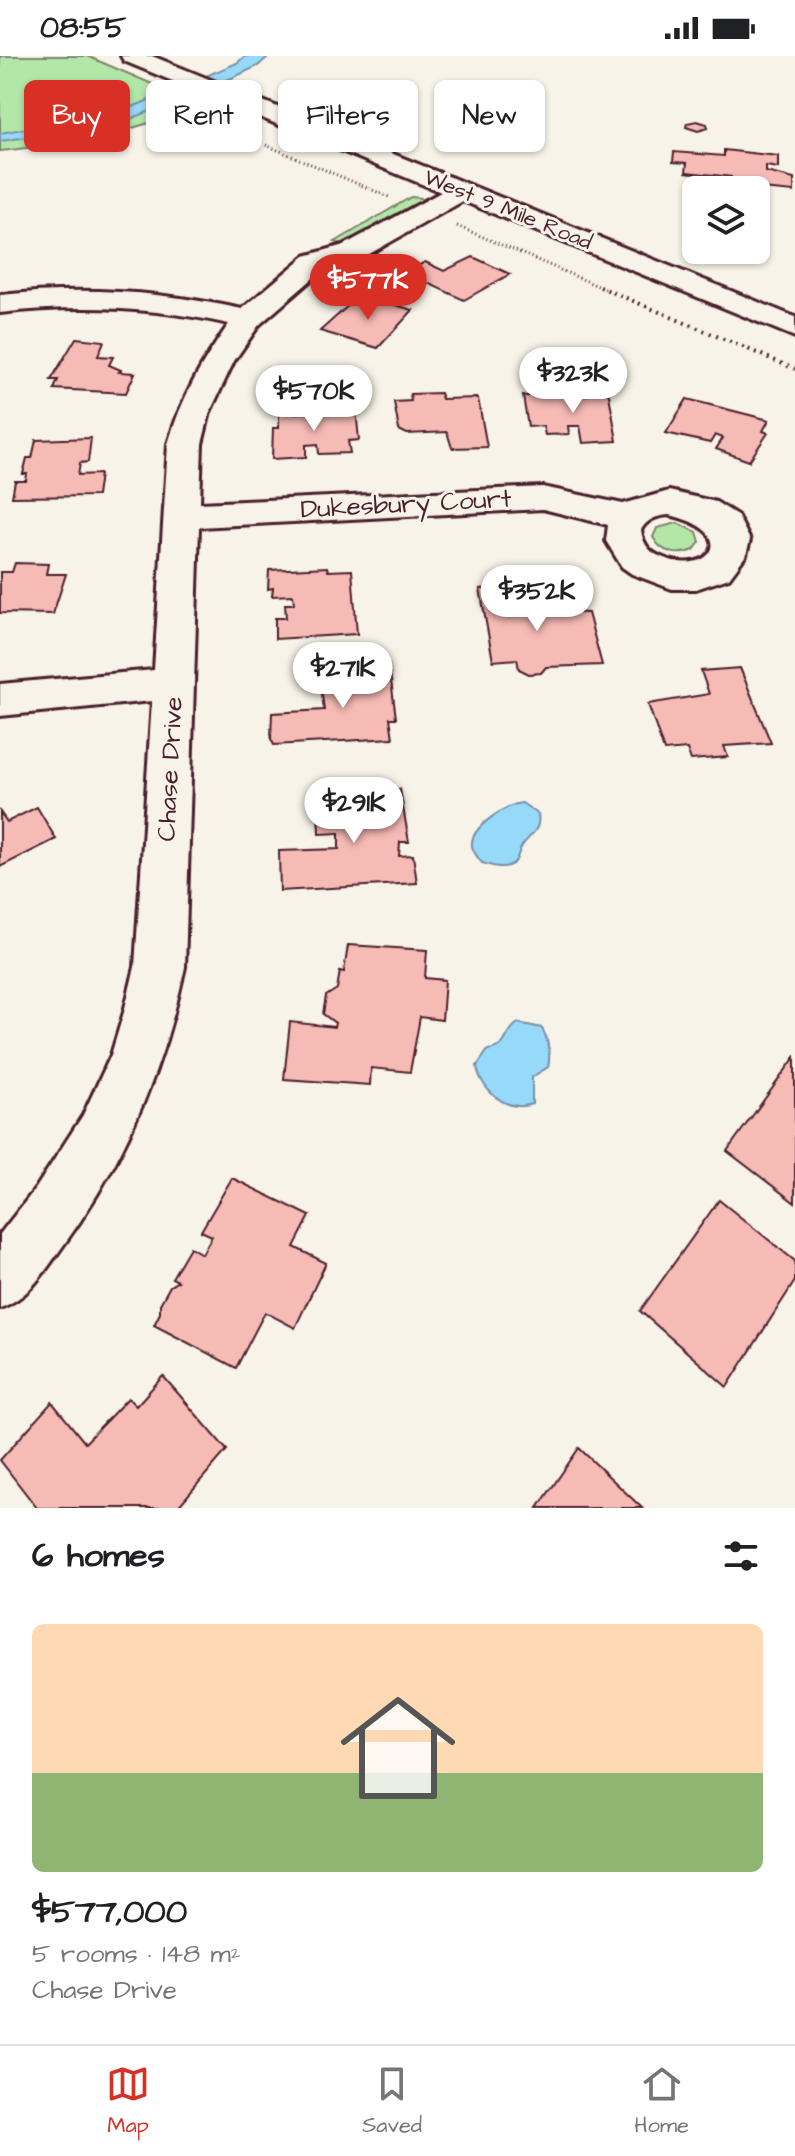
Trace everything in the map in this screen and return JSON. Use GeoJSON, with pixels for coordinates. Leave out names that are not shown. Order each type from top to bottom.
{"type":"FeatureCollection","features":[{"type":"Feature","properties":{"kind":"street","name":"West 9 Mile Road"},"geometry":{"type":"LineString","coordinates":[[132,56],[795,328]]}},
{"type":"Feature","properties":{"kind":"street","name":"Chase Drive"},"geometry":{"type":"LineString","coordinates":[[0,1279],[75,1185],[98,1146],[117,1109],[152,1013],[160,967],[185,444],[194,412],[218,361],[248,319],[315,262],[329,236],[434,179]]}},
{"type":"Feature","properties":{"kind":"street","name":"Chase Drive"},"geometry":{"type":"LineString","coordinates":[[315,262],[354,251],[462,191]]}},
{"type":"Feature","properties":{"kind":"street"},"geometry":{"type":"LineString","coordinates":[[0,304],[77,296],[112,296],[182,305],[248,319]]}},
{"type":"Feature","properties":{"kind":"street","name":"Dukesbury Court"},"geometry":{"type":"LineString","coordinates":[[182,516],[543,498],[600,509],[628,519]]}},
{"type":"Feature","properties":{"kind":"street"},"geometry":{"type":"LineString","coordinates":[[0,700],[175,683]]}},
{"type":"Feature","properties":{"kind":"path"},"geometry":{"type":"LineString","coordinates":[[458,226],[795,369]]}},
{"type":"Feature","properties":{"kind":"green space"},"geometry":{"type":"Polygon","coordinates":[[[0,56],[87,56],[146,81],[146,124],[130,129],[130,80],[24,80],[24,148],[0,151],[0,56]]]}},
{"type":"Feature","properties":{"kind":"green space"},"geometry":{"type":"Polygon","coordinates":[[[411,197],[421,198],[423,202],[347,245],[335,242],[411,197]]]}},
{"type":"Feature","properties":{"kind":"green space"},"geometry":{"type":"Polygon","coordinates":[[[677,523],[697,532],[700,542],[694,550],[670,552],[656,542],[653,537],[657,528],[677,523]]]}},
{"type":"Feature","properties":{"kind":"water"},"geometry":{"type":"Polygon","coordinates":[[[245,56],[269,56],[258,66],[227,80],[197,80],[237,63],[245,56]]]}},
{"type":"Feature","properties":{"kind":"water"},"geometry":{"type":"Polygon","coordinates":[[[146,101],[146,113],[130,119],[130,108],[146,101]]]}},
{"type":"Feature","properties":{"kind":"water"},"geometry":{"type":"Polygon","coordinates":[[[24,129],[24,138],[0,141],[0,133],[24,129]]]}},
{"type":"Feature","properties":{"kind":"water"},"geometry":{"type":"Polygon","coordinates":[[[522,803],[538,814],[539,820],[516,861],[501,867],[482,863],[472,846],[476,832],[499,812],[522,803]]]}},
{"type":"Feature","properties":{"kind":"water"},"geometry":{"type":"Polygon","coordinates":[[[518,1023],[542,1028],[549,1052],[548,1067],[532,1077],[532,1104],[523,1106],[504,1102],[489,1091],[477,1066],[488,1050],[500,1046],[518,1023]]]}},
{"type":"Feature","properties":{"kind":"building"},"geometry":{"type":"Polygon","coordinates":[[[697,121],[707,124],[708,128],[698,131],[686,127],[687,123],[697,121]]]}},
{"type":"Feature","properties":{"kind":"building"},"geometry":{"type":"Polygon","coordinates":[[[724,150],[778,156],[778,168],[766,166],[766,172],[794,179],[794,192],[770,190],[770,176],[686,172],[687,163],[673,162],[674,152],[724,156],[724,150]]]}},
{"type":"Feature","properties":{"kind":"building"},"geometry":{"type":"Polygon","coordinates":[[[473,257],[510,274],[464,300],[406,273],[425,262],[444,271],[473,257]]]}},
{"type":"Feature","properties":{"kind":"building"},"geometry":{"type":"Polygon","coordinates":[[[367,297],[413,310],[378,348],[320,331],[351,303],[359,305],[367,297]]]}},
{"type":"Feature","properties":{"kind":"building"},"geometry":{"type":"Polygon","coordinates":[[[76,338],[104,341],[98,356],[113,357],[109,365],[121,370],[119,372],[135,373],[126,393],[54,389],[58,380],[51,380],[76,338]]]}},
{"type":"Feature","properties":{"kind":"building"},"geometry":{"type":"Polygon","coordinates":[[[586,391],[604,391],[609,395],[617,441],[583,443],[580,426],[568,426],[569,434],[545,435],[543,426],[528,427],[523,396],[587,395],[586,391]]]}},
{"type":"Feature","properties":{"kind":"building"},"geometry":{"type":"Polygon","coordinates":[[[440,393],[442,399],[478,398],[487,447],[452,448],[447,432],[407,434],[399,430],[394,402],[411,401],[410,394],[440,393]]]}},
{"type":"Feature","properties":{"kind":"building"},"geometry":{"type":"Polygon","coordinates":[[[687,399],[769,420],[763,431],[768,433],[749,461],[716,449],[723,438],[715,435],[710,443],[666,433],[687,399]]]}},
{"type":"Feature","properties":{"kind":"building"},"geometry":{"type":"Polygon","coordinates":[[[356,410],[359,440],[348,441],[350,453],[319,454],[318,444],[306,445],[306,457],[272,459],[273,428],[279,428],[279,414],[356,410]]]}},
{"type":"Feature","properties":{"kind":"building"},"geometry":{"type":"Polygon","coordinates":[[[91,438],[88,462],[80,463],[78,475],[100,474],[97,496],[12,497],[15,481],[26,481],[27,474],[23,474],[27,458],[32,458],[36,440],[91,438]]]}},
{"type":"Feature","properties":{"kind":"building"},"geometry":{"type":"Polygon","coordinates":[[[15,563],[48,564],[46,574],[66,574],[53,614],[0,613],[0,572],[12,572],[15,563]]]}},
{"type":"Feature","properties":{"kind":"building"},"geometry":{"type":"Polygon","coordinates":[[[327,567],[328,571],[352,570],[357,634],[275,639],[275,618],[286,618],[285,604],[294,604],[293,595],[272,596],[273,588],[268,589],[269,570],[327,567]]]}},
{"type":"Feature","properties":{"kind":"building"},"geometry":{"type":"Polygon","coordinates":[[[519,586],[524,610],[538,606],[560,607],[561,612],[588,613],[602,665],[546,667],[541,673],[529,674],[519,669],[517,659],[493,661],[480,589],[519,586]]]}},
{"type":"Feature","properties":{"kind":"building"},"geometry":{"type":"Polygon","coordinates":[[[389,665],[396,718],[390,718],[393,738],[274,745],[271,739],[272,713],[324,710],[321,686],[328,685],[324,683],[327,668],[389,665]]]}},
{"type":"Feature","properties":{"kind":"building"},"geometry":{"type":"Polygon","coordinates":[[[740,668],[771,743],[724,746],[728,757],[691,760],[687,749],[664,751],[648,704],[709,694],[701,671],[740,668]]]}},
{"type":"Feature","properties":{"kind":"building"},"geometry":{"type":"Polygon","coordinates":[[[400,789],[409,842],[400,842],[399,856],[413,855],[417,883],[280,891],[279,851],[339,849],[339,833],[319,834],[318,809],[326,809],[325,793],[400,789]]]}},
{"type":"Feature","properties":{"kind":"building"},"geometry":{"type":"Polygon","coordinates":[[[37,807],[56,839],[0,867],[0,812],[7,822],[37,807]]]}},
{"type":"Feature","properties":{"kind":"building"},"geometry":{"type":"Polygon","coordinates":[[[348,945],[427,950],[425,978],[445,980],[442,1020],[420,1017],[410,1072],[371,1068],[370,1085],[284,1079],[290,1022],[334,1027],[335,1023],[323,1014],[326,996],[337,989],[340,971],[344,972],[348,945]]]}},
{"type":"Feature","properties":{"kind":"building"},"geometry":{"type":"Polygon","coordinates":[[[795,1057],[795,1203],[727,1151],[795,1057]]]}},
{"type":"Feature","properties":{"kind":"building"},"geometry":{"type":"Polygon","coordinates":[[[232,1178],[310,1216],[294,1247],[326,1263],[295,1328],[265,1312],[236,1368],[154,1325],[160,1313],[160,1304],[170,1286],[178,1281],[172,1278],[190,1247],[202,1254],[212,1236],[201,1231],[232,1178]]]}},
{"type":"Feature","properties":{"kind":"building"},"geometry":{"type":"Polygon","coordinates":[[[719,1200],[795,1261],[795,1281],[727,1387],[640,1311],[719,1200]]]}},
{"type":"Feature","properties":{"kind":"building"},"geometry":{"type":"Polygon","coordinates":[[[163,1376],[227,1450],[177,1508],[37,1508],[0,1460],[52,1402],[85,1443],[128,1398],[136,1406],[163,1376]]]}},
{"type":"Feature","properties":{"kind":"building"},"geometry":{"type":"Polygon","coordinates":[[[579,1448],[642,1508],[538,1508],[579,1448]]]}}]}
